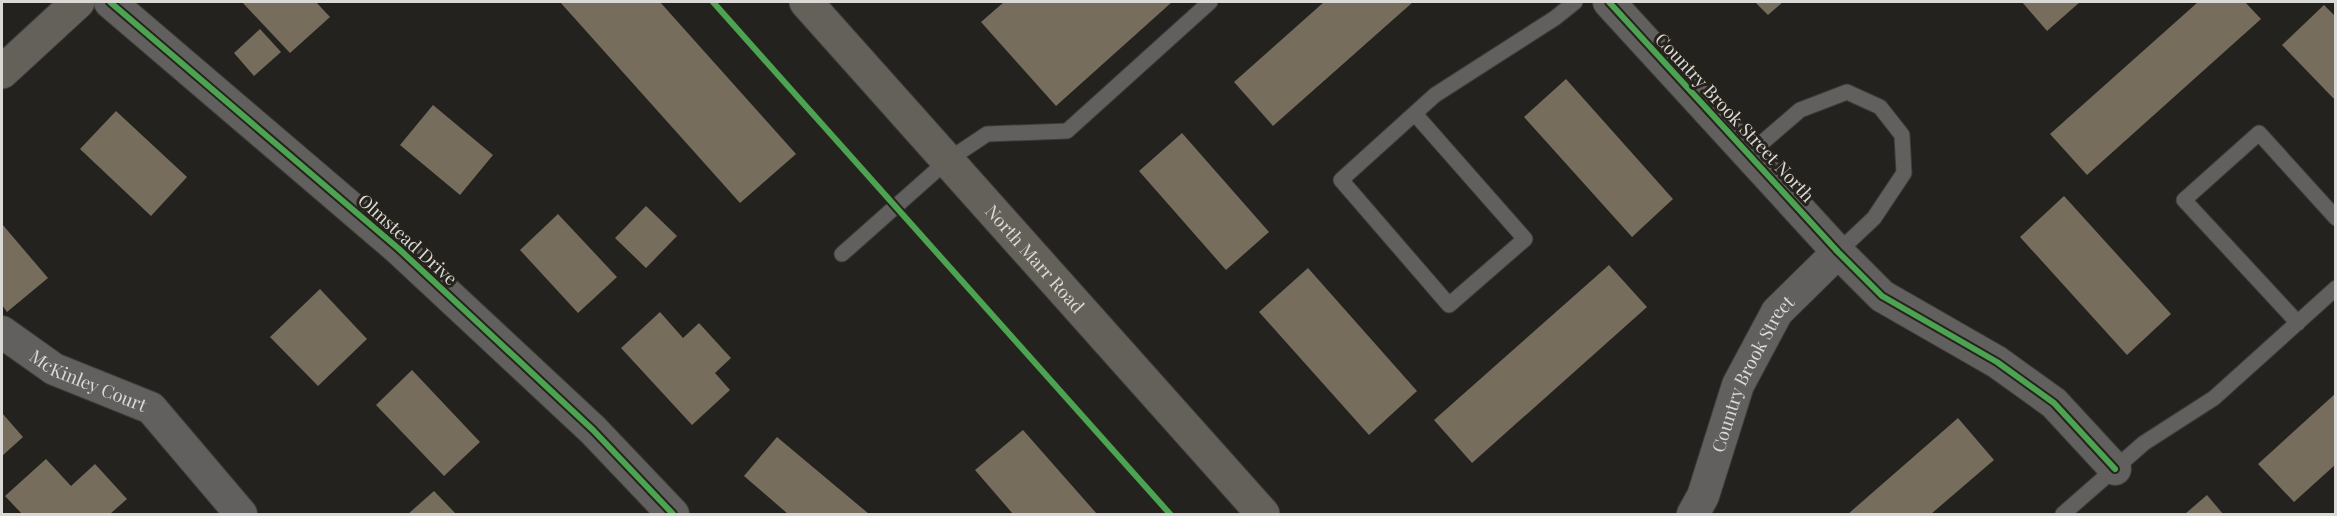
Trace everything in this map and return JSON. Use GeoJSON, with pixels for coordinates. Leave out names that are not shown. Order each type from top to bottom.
{"type":"FeatureCollection","features":[{"type":"Feature","properties":{"kind":"street"},"geometry":{"type":"LineString","coordinates":[[2,72],[78,2]]}},
{"type":"Feature","properties":{"kind":"street","name":"Olmstead Drive"},"geometry":{"type":"LineString","coordinates":[[110,2],[399,249],[593,430],[673,514]]}},
{"type":"Feature","properties":{"kind":"street","name":"North Marr Road"},"geometry":{"type":"LineString","coordinates":[[806,2],[1263,514]]}},
{"type":"Feature","properties":{"kind":"street","name":"Country Brook Street North"},"geometry":{"type":"LineString","coordinates":[[1609,2],[1838,252],[1882,296],[1997,362],[2054,404],[2115,469]]}},
{"type":"Feature","properties":{"kind":"street","name":"Country Brook Street"},"geometry":{"type":"LineString","coordinates":[[1693,514],[1703,496],[1738,385],[1777,312],[1838,252]]}},
{"type":"Feature","properties":{"kind":"street","name":"McKinley Court"},"geometry":{"type":"LineString","coordinates":[[2,332],[54,369],[151,408],[241,514]]}},
{"type":"Feature","properties":{"kind":"lane"},"geometry":{"type":"LineString","coordinates":[[842,254],[948,160],[987,134],[1067,131],[1210,2]]}},
{"type":"Feature","properties":{"kind":"lane"},"geometry":{"type":"LineString","coordinates":[[1415,114],[1525,239],[1449,305],[1341,180],[1435,95],[1555,18],[1575,2]]}},
{"type":"Feature","properties":{"kind":"lane"},"geometry":{"type":"LineString","coordinates":[[1749,154],[1800,110],[1847,92],[1881,107],[1902,135],[1905,173],[1874,218],[1838,252]]}},
{"type":"Feature","properties":{"kind":"lane"},"geometry":{"type":"LineString","coordinates":[[2298,323],[2184,200],[2259,133],[2336,218]]}},
{"type":"Feature","properties":{"kind":"lane"},"geometry":{"type":"LineString","coordinates":[[2063,514],[2144,443],[2214,398],[2336,288]]}},
{"type":"Feature","properties":{"kind":"building"},"geometry":{"type":"Polygon","coordinates":[[[242,2],[316,2],[330,17],[290,53],[242,2]]]}},
{"type":"Feature","properties":{"kind":"building"},"geometry":{"type":"Polygon","coordinates":[[[560,2],[660,2],[796,154],[740,203],[560,2]]]}},
{"type":"Feature","properties":{"kind":"building"},"geometry":{"type":"Polygon","coordinates":[[[1004,2],[1172,2],[1056,106],[981,22],[1004,2]]]}},
{"type":"Feature","properties":{"kind":"building"},"geometry":{"type":"Polygon","coordinates":[[[1324,2],[1413,2],[1273,126],[1234,82],[1324,2]]]}},
{"type":"Feature","properties":{"kind":"building"},"geometry":{"type":"Polygon","coordinates":[[[1755,2],[1783,2],[1768,15],[1755,2]]]}},
{"type":"Feature","properties":{"kind":"building"},"geometry":{"type":"Polygon","coordinates":[[[2022,2],[2080,2],[2047,31],[2022,2]]]}},
{"type":"Feature","properties":{"kind":"building"},"geometry":{"type":"Polygon","coordinates":[[[2198,2],[2245,2],[2261,19],[2087,175],[2050,134],[2198,2]]]}},
{"type":"Feature","properties":{"kind":"building"},"geometry":{"type":"Polygon","coordinates":[[[2324,5],[2336,17],[2336,101],[2282,45],[2324,5]]]}},
{"type":"Feature","properties":{"kind":"building"},"geometry":{"type":"Polygon","coordinates":[[[260,29],[281,52],[254,76],[234,53],[260,29]]]}},
{"type":"Feature","properties":{"kind":"building"},"geometry":{"type":"Polygon","coordinates":[[[1566,79],[1673,199],[1632,237],[1524,117],[1566,79]]]}},
{"type":"Feature","properties":{"kind":"building"},"geometry":{"type":"Polygon","coordinates":[[[433,105],[493,155],[460,195],[400,145],[433,105]]]}},
{"type":"Feature","properties":{"kind":"building"},"geometry":{"type":"Polygon","coordinates":[[[116,111],[187,177],[151,216],[80,149],[116,111]]]}},
{"type":"Feature","properties":{"kind":"building"},"geometry":{"type":"Polygon","coordinates":[[[1182,133],[1269,232],[1226,270],[1139,171],[1182,133]]]}},
{"type":"Feature","properties":{"kind":"building"},"geometry":{"type":"Polygon","coordinates":[[[2064,196],[2171,314],[2127,355],[2020,237],[2064,196]]]}},
{"type":"Feature","properties":{"kind":"building"},"geometry":{"type":"Polygon","coordinates":[[[646,206],[677,236],[646,268],[615,238],[646,206]]]}},
{"type":"Feature","properties":{"kind":"building"},"geometry":{"type":"Polygon","coordinates":[[[558,214],[617,277],[578,313],[520,250],[558,214]]]}},
{"type":"Feature","properties":{"kind":"building"},"geometry":{"type":"Polygon","coordinates":[[[2,224],[48,278],[7,312],[2,305],[2,224]]]}},
{"type":"Feature","properties":{"kind":"building"},"geometry":{"type":"Polygon","coordinates":[[[1609,265],[1647,307],[1472,463],[1434,420],[1609,265]]]}},
{"type":"Feature","properties":{"kind":"building"},"geometry":{"type":"Polygon","coordinates":[[[1308,268],[1417,391],[1369,435],[1259,312],[1308,268]]]}},
{"type":"Feature","properties":{"kind":"building"},"geometry":{"type":"Polygon","coordinates":[[[320,289],[367,339],[318,386],[270,337],[320,289]]]}},
{"type":"Feature","properties":{"kind":"building"},"geometry":{"type":"Polygon","coordinates":[[[660,312],[683,338],[699,323],[731,358],[715,373],[730,390],[692,425],[621,348],[660,312]]]}},
{"type":"Feature","properties":{"kind":"building"},"geometry":{"type":"Polygon","coordinates":[[[412,370],[480,442],[444,476],[376,405],[412,370]]]}},
{"type":"Feature","properties":{"kind":"building"},"geometry":{"type":"Polygon","coordinates":[[[2336,393],[2336,464],[2294,502],[2258,464],[2336,393]]]}},
{"type":"Feature","properties":{"kind":"building"},"geometry":{"type":"Polygon","coordinates":[[[2,413],[23,437],[2,456],[2,413]]]}},
{"type":"Feature","properties":{"kind":"building"},"geometry":{"type":"Polygon","coordinates":[[[1958,418],[1994,460],[1931,514],[1848,514],[1958,418]]]}},
{"type":"Feature","properties":{"kind":"building"},"geometry":{"type":"Polygon","coordinates":[[[1023,430],[1097,514],[1013,514],[975,470],[1023,430]]]}},
{"type":"Feature","properties":{"kind":"building"},"geometry":{"type":"Polygon","coordinates":[[[777,437],[869,514],[788,514],[744,476],[777,437]]]}},
{"type":"Feature","properties":{"kind":"building"},"geometry":{"type":"Polygon","coordinates":[[[46,459],[71,486],[95,464],[127,499],[110,514],[22,514],[5,496],[46,459]]]}},
{"type":"Feature","properties":{"kind":"building"},"geometry":{"type":"Polygon","coordinates":[[[434,491],[456,514],[408,514],[434,491]]]}},
{"type":"Feature","properties":{"kind":"building"},"geometry":{"type":"Polygon","coordinates":[[[2207,495],[2223,514],[2185,514],[2207,495]]]}},
{"type":"Feature","properties":{"kind":"cycle path"},"geometry":{"type":"LineString","coordinates":[[110,2],[399,249],[593,430],[673,514]]}},
{"type":"Feature","properties":{"kind":"cycle path"},"geometry":{"type":"LineString","coordinates":[[713,2],[1170,514]]}},
{"type":"Feature","properties":{"kind":"cycle path"},"geometry":{"type":"LineString","coordinates":[[1609,2],[1838,252],[1882,296],[1997,362],[2054,403],[2115,469]]}}]}
